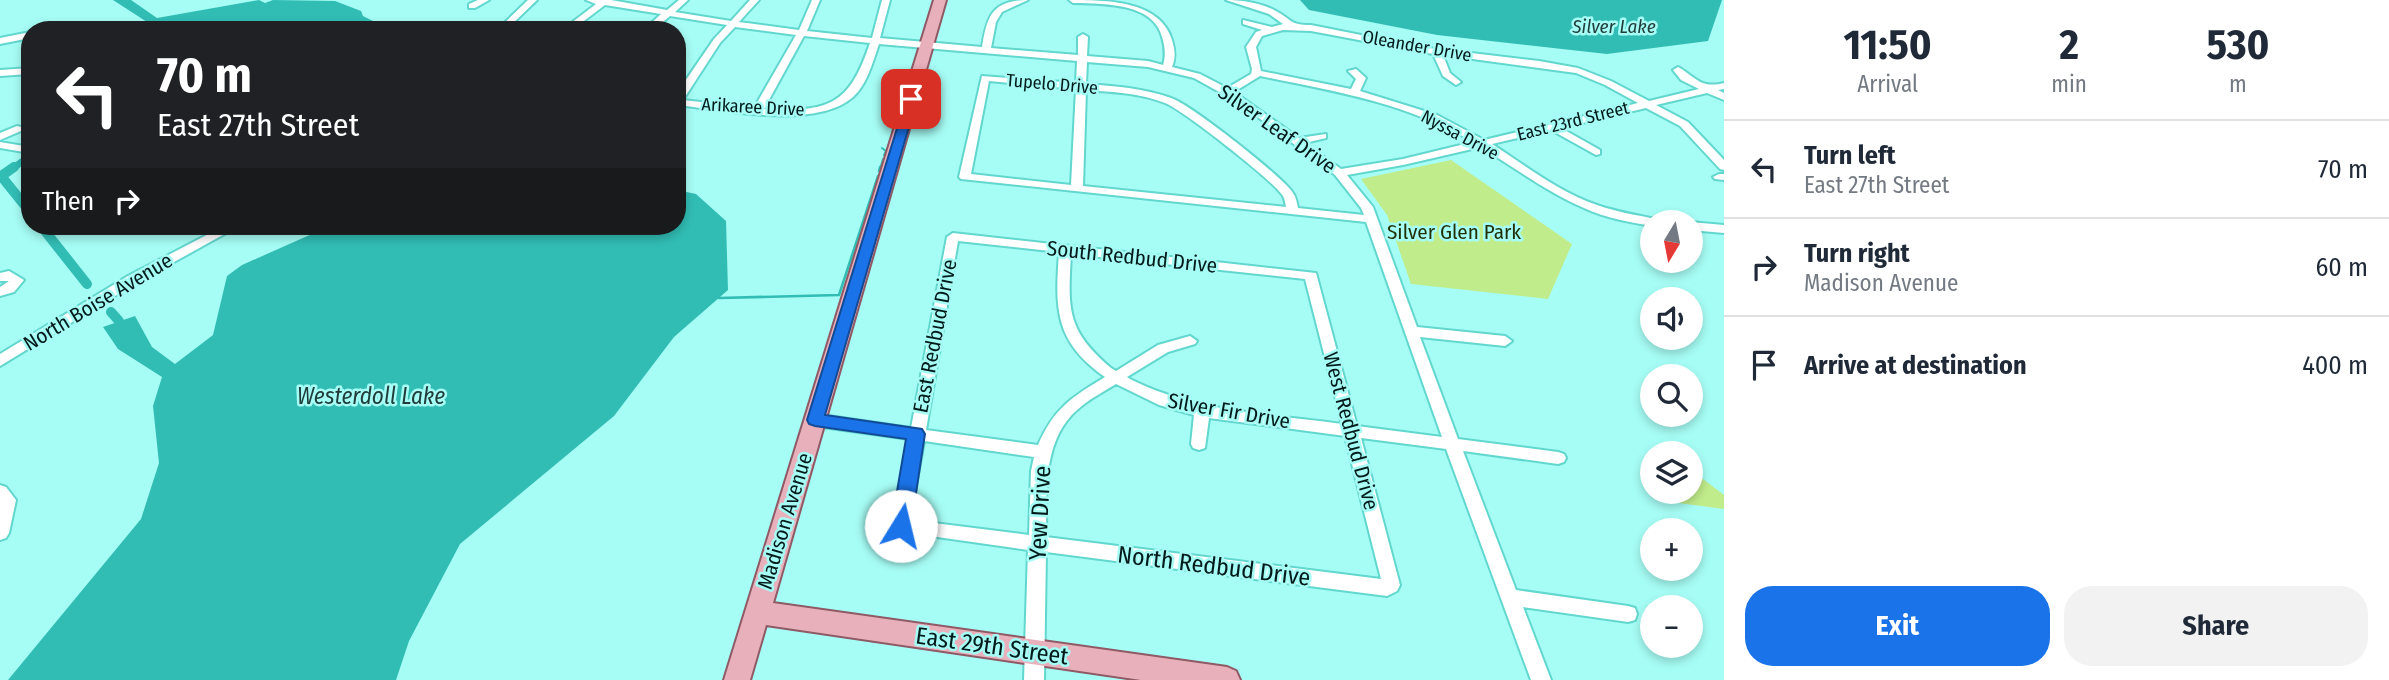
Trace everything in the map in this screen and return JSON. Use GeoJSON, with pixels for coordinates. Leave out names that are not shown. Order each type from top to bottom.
{"type":"FeatureCollection","features":[{"type":"Feature","properties":{"kind":"main road","name":"Madison Avenue"},"geometry":{"type":"LineString","coordinates":[[737,680],[940,0]]}},
{"type":"Feature","properties":{"kind":"main road","name":"East 29th Street"},"geometry":{"type":"LineString","coordinates":[[758,611],[1227,680]]}},
{"type":"Feature","properties":{"kind":"street"},"geometry":{"type":"LineString","coordinates":[[472,6],[485,0]]}},
{"type":"Feature","properties":{"kind":"street"},"geometry":{"type":"LineString","coordinates":[[511,21],[533,0]]}},
{"type":"Feature","properties":{"kind":"street","name":"Silver Leaf Drive"},"geometry":{"type":"LineString","coordinates":[[590,0],[800,33],[1166,68],[1197,76],[1229,91],[1339,173],[1364,201],[1541,680]]}},
{"type":"Feature","properties":{"kind":"street"},"geometry":{"type":"LineString","coordinates":[[659,21],[684,0]]}},
{"type":"Feature","properties":{"kind":"street"},"geometry":{"type":"LineString","coordinates":[[686,88],[717,41],[755,0]]}},
{"type":"Feature","properties":{"kind":"street"},"geometry":{"type":"LineString","coordinates":[[758,110],[811,15],[816,0]]}},
{"type":"Feature","properties":{"kind":"street","name":"Arikaree Drive"},"geometry":{"type":"LineString","coordinates":[[686,102],[794,112],[832,108],[853,92],[875,41],[886,0]]}},
{"type":"Feature","properties":{"kind":"street"},"geometry":{"type":"LineString","coordinates":[[986,49],[993,16],[1010,1],[1024,0]]}},
{"type":"Feature","properties":{"kind":"street"},"geometry":{"type":"LineString","coordinates":[[1073,0],[1131,7],[1156,17],[1167,32],[1170,59],[1166,68]]}},
{"type":"Feature","properties":{"kind":"street"},"geometry":{"type":"LineString","coordinates":[[1230,0],[1272,12],[1292,27]]}},
{"type":"Feature","properties":{"kind":"street"},"geometry":{"type":"LineString","coordinates":[[578,21],[606,1]]}},
{"type":"Feature","properties":{"kind":"street"},"geometry":{"type":"LineString","coordinates":[[1246,22],[1271,30]]}},
{"type":"Feature","properties":{"kind":"street","name":"Oleander Drive"},"geometry":{"type":"LineString","coordinates":[[1271,30],[1292,27],[1319,29],[1437,52],[1578,71],[1647,103],[1689,128],[1722,174]]}},
{"type":"Feature","properties":{"kind":"street"},"geometry":{"type":"LineString","coordinates":[[1229,91],[1247,83],[1256,73],[1251,47],[1253,41],[1259,34],[1271,30]]}},
{"type":"Feature","properties":{"kind":"street"},"geometry":{"type":"LineString","coordinates":[[0,41],[21,37]]}},
{"type":"Feature","properties":{"kind":"street"},"geometry":{"type":"LineString","coordinates":[[1077,189],[1083,37]]}},
{"type":"Feature","properties":{"kind":"street"},"geometry":{"type":"LineString","coordinates":[[1437,52],[1446,74],[1456,82]]}},
{"type":"Feature","properties":{"kind":"street"},"geometry":{"type":"LineString","coordinates":[[1678,70],[1684,78],[1724,97]]}},
{"type":"Feature","properties":{"kind":"street"},"geometry":{"type":"LineString","coordinates":[[1353,71],[1361,78],[1354,94]]}},
{"type":"Feature","properties":{"kind":"street"},"geometry":{"type":"LineString","coordinates":[[0,73],[21,72]]}},
{"type":"Feature","properties":{"kind":"street","name":"Nyssa Drive"},"geometry":{"type":"LineString","coordinates":[[1256,73],[1354,94],[1433,116],[1575,202],[1608,215],[1640,220]]}},
{"type":"Feature","properties":{"kind":"street","name":"Tupelo Drive"},"geometry":{"type":"LineString","coordinates":[[1293,210],[1282,187],[1185,109],[1149,94],[985,78],[965,177],[1371,219]]}},
{"type":"Feature","properties":{"kind":"street","name":"East 23rd Street"},"geometry":{"type":"LineString","coordinates":[[1339,173],[1481,144],[1724,86]]}},
{"type":"Feature","properties":{"kind":"street"},"geometry":{"type":"LineString","coordinates":[[1550,126],[1596,152]]}},
{"type":"Feature","properties":{"kind":"street"},"geometry":{"type":"LineString","coordinates":[[0,137],[17,129]]}},
{"type":"Feature","properties":{"kind":"street"},"geometry":{"type":"LineString","coordinates":[[1298,141],[1322,136]]}},
{"type":"Feature","properties":{"kind":"street"},"geometry":{"type":"LineString","coordinates":[[0,145],[21,148]]}},
{"type":"Feature","properties":{"kind":"street"},"geometry":{"type":"LineString","coordinates":[[1703,227],[1724,229]]}},
{"type":"Feature","properties":{"kind":"street","name":"North Boise Avenue"},"geometry":{"type":"LineString","coordinates":[[0,361],[132,279],[216,235]]}},
{"type":"Feature","properties":{"kind":"street","name":"South Redbud Drive"},"geometry":{"type":"LineString","coordinates":[[953,237],[1311,276]]}},
{"type":"Feature","properties":{"kind":"street","name":"East Redbud Drive"},"geometry":{"type":"LineString","coordinates":[[953,237],[901,526],[1037,543]]}},
{"type":"Feature","properties":{"kind":"street","name":"Silver Fir Drive"},"geometry":{"type":"LineString","coordinates":[[1065,250],[1063,299],[1068,326],[1079,344],[1115,377],[1160,400],[1202,411],[1558,458]]}},
{"type":"Feature","properties":{"kind":"street"},"geometry":{"type":"LineString","coordinates":[[0,277],[9,275],[17,281],[9,289],[0,292]]}},
{"type":"Feature","properties":{"kind":"street","name":"West Redbud Drive"},"geometry":{"type":"LineString","coordinates":[[1311,276],[1391,585]]}},
{"type":"Feature","properties":{"kind":"street"},"geometry":{"type":"LineString","coordinates":[[1412,331],[1505,341]]}},
{"type":"Feature","properties":{"kind":"street","name":"Yew Drive"},"geometry":{"type":"LineString","coordinates":[[1034,680],[1039,471],[1053,430],[1064,413],[1076,402],[1163,348],[1191,341]]}},
{"type":"Feature","properties":{"kind":"street"},"geometry":{"type":"LineString","coordinates":[[1199,444],[1202,411]]}},
{"type":"Feature","properties":{"kind":"street"},"geometry":{"type":"LineString","coordinates":[[815,420],[1044,452]]}},
{"type":"Feature","properties":{"kind":"street"},"geometry":{"type":"LineString","coordinates":[[0,492],[8,500],[0,533]]}},
{"type":"Feature","properties":{"kind":"street","name":"North Redbud Drive"},"geometry":{"type":"LineString","coordinates":[[1037,543],[1387,588],[1391,585]]}},
{"type":"Feature","properties":{"kind":"street"},"geometry":{"type":"LineString","coordinates":[[1510,597],[1628,614]]}},
{"type":"Feature","properties":{"kind":"green space","name":"Silver Glen Park"},"geometry":{"type":"Polygon","coordinates":[[[1451,160],[1572,244],[1548,299],[1411,284],[1387,215],[1361,179],[1451,160]]]}},
{"type":"Feature","properties":{"kind":"green space"},"geometry":{"type":"Polygon","coordinates":[[[1703,479],[1724,495],[1724,509],[1686,504],[1703,504],[1703,479]]]}},
{"type":"Feature","properties":{"kind":"water"},"geometry":{"type":"Polygon","coordinates":[[[113,0],[131,0],[157,18],[259,0],[265,3],[273,0],[335,1],[361,11],[363,16],[373,21],[145,21],[113,0]]]}},
{"type":"Feature","properties":{"kind":"water","name":"Silver Lake"},"geometry":{"type":"Polygon","coordinates":[[[1300,0],[1722,0],[1708,41],[1607,54],[1437,35],[1309,10],[1300,0]]]}},
{"type":"Feature","properties":{"kind":"water","name":"Westerdoll Lake"},"geometry":{"type":"Polygon","coordinates":[[[686,192],[696,194],[726,221],[728,290],[674,337],[614,416],[460,544],[409,641],[396,680],[8,680],[141,519],[159,463],[153,406],[162,377],[118,349],[103,327],[135,316],[152,347],[175,364],[213,335],[227,276],[242,265],[310,235],[686,235],[686,192]]]}},
{"type":"Feature","properties":{"kind":"waterway"},"geometry":{"type":"LineString","coordinates":[[882,148],[886,151],[884,155]]}},
{"type":"Feature","properties":{"kind":"waterway"},"geometry":{"type":"LineString","coordinates":[[880,169],[883,159]]}},
{"type":"Feature","properties":{"kind":"waterway"},"geometry":{"type":"LineString","coordinates":[[12,169],[21,162]]}},
{"type":"Feature","properties":{"kind":"waterway"},"geometry":{"type":"LineString","coordinates":[[0,177],[14,167]]}},
{"type":"Feature","properties":{"kind":"waterway"},"geometry":{"type":"LineString","coordinates":[[879,171],[880,167]]}},
{"type":"Feature","properties":{"kind":"waterway"},"geometry":{"type":"LineString","coordinates":[[719,298],[839,295],[878,176]]}},
{"type":"Feature","properties":{"kind":"waterway"},"geometry":{"type":"LineString","coordinates":[[2,177],[21,201]]}},
{"type":"Feature","properties":{"kind":"waterway"},"geometry":{"type":"LineString","coordinates":[[48,235],[87,284]]}},
{"type":"Feature","properties":{"kind":"waterway"},"geometry":{"type":"LineString","coordinates":[[111,312],[119,321]]}},
{"type":"Feature","properties":{"kind":"route"},"geometry":{"type":"LineString","coordinates":[[901,526],[916,434],[815,420],[911,99]]}}]}
